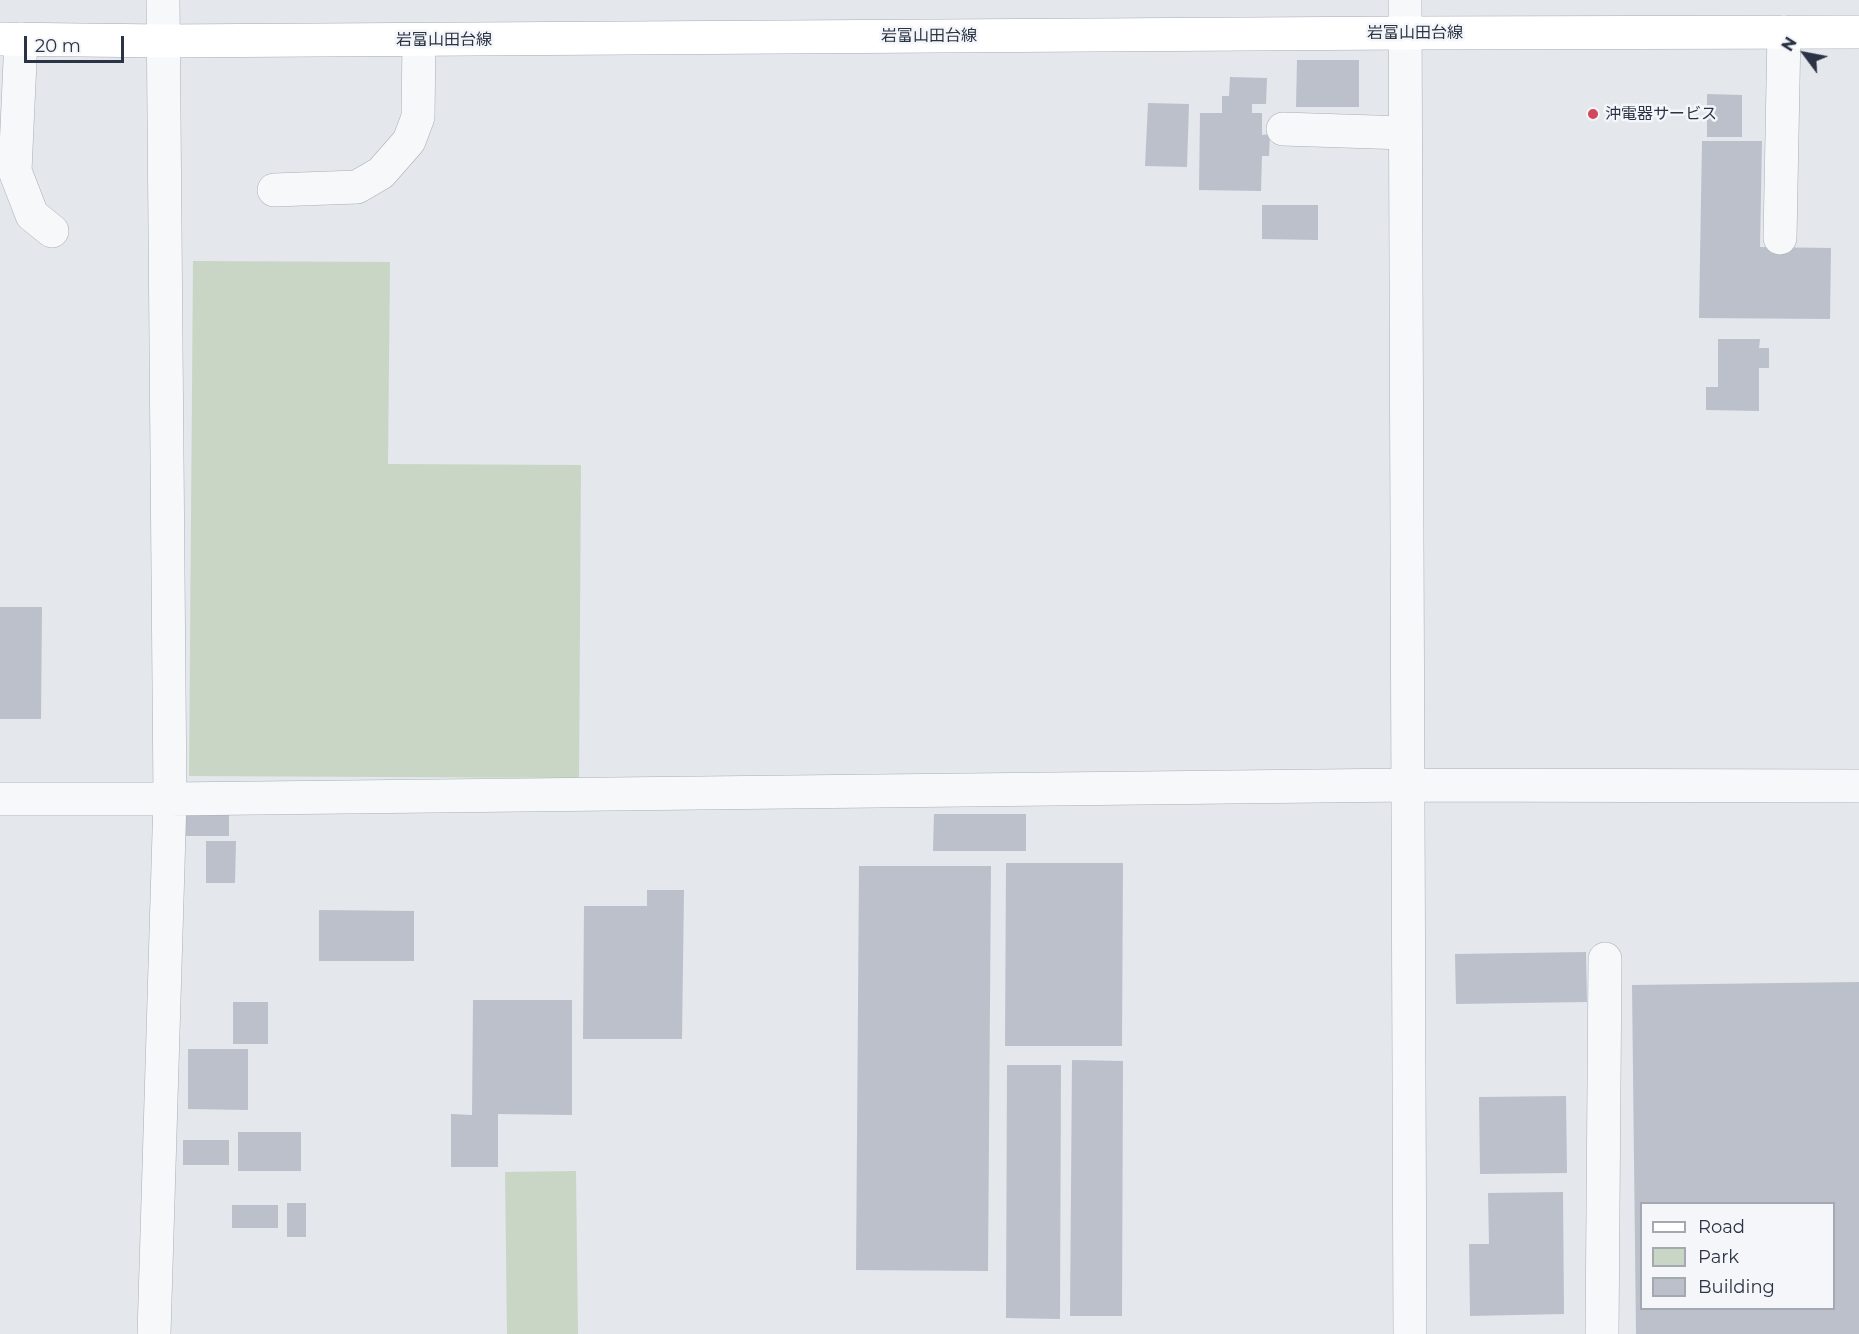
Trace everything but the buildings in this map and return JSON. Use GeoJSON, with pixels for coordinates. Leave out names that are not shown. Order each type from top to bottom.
{"type":"FeatureCollection","features":[{"type":"Feature","properties":{"kind":"main road","name":"岩富山田台線"},"geometry":{"type":"LineString","coordinates":[[11,39],[163,41],[1859,32]]}},
{"type":"Feature","properties":{"kind":"street"},"geometry":{"type":"LineString","coordinates":[[154,1334],[170,799],[163,0]]}},
{"type":"Feature","properties":{"kind":"street"},"geometry":{"type":"LineString","coordinates":[[1405,0],[1410,1334]]}},
{"type":"Feature","properties":{"kind":"street"},"geometry":{"type":"LineString","coordinates":[[1780,238],[1784,32]]}},
{"type":"Feature","properties":{"kind":"street"},"geometry":{"type":"LineString","coordinates":[[11,39],[15,171],[32,215],[52,231]]}},
{"type":"Feature","properties":{"kind":"street"},"geometry":{"type":"LineString","coordinates":[[274,190],[357,187],[381,173],[409,141],[418,117],[419,40]]}},
{"type":"Feature","properties":{"kind":"street"},"geometry":{"type":"LineString","coordinates":[[1283,129],[1405,133]]}},
{"type":"Feature","properties":{"kind":"street"},"geometry":{"type":"LineString","coordinates":[[0,799],[1408,785],[1859,786]]}},
{"type":"Feature","properties":{"kind":"street"},"geometry":{"type":"LineString","coordinates":[[1602,1334],[1605,959]]}},
{"type":"Feature","properties":{"kind":"green space"},"geometry":{"type":"Polygon","coordinates":[[[193,261],[390,262],[388,464],[581,465],[579,778],[189,776],[193,261]]]}},
{"type":"Feature","properties":{"kind":"green space"},"geometry":{"type":"Polygon","coordinates":[[[576,1171],[578,1334],[507,1334],[505,1172],[576,1171]]]}},
{"type":"Feature","properties":{"kind":"place","name":"沖電器サービス"},"geometry":{"type":"Point","coordinates":[1593,114]}}]}
